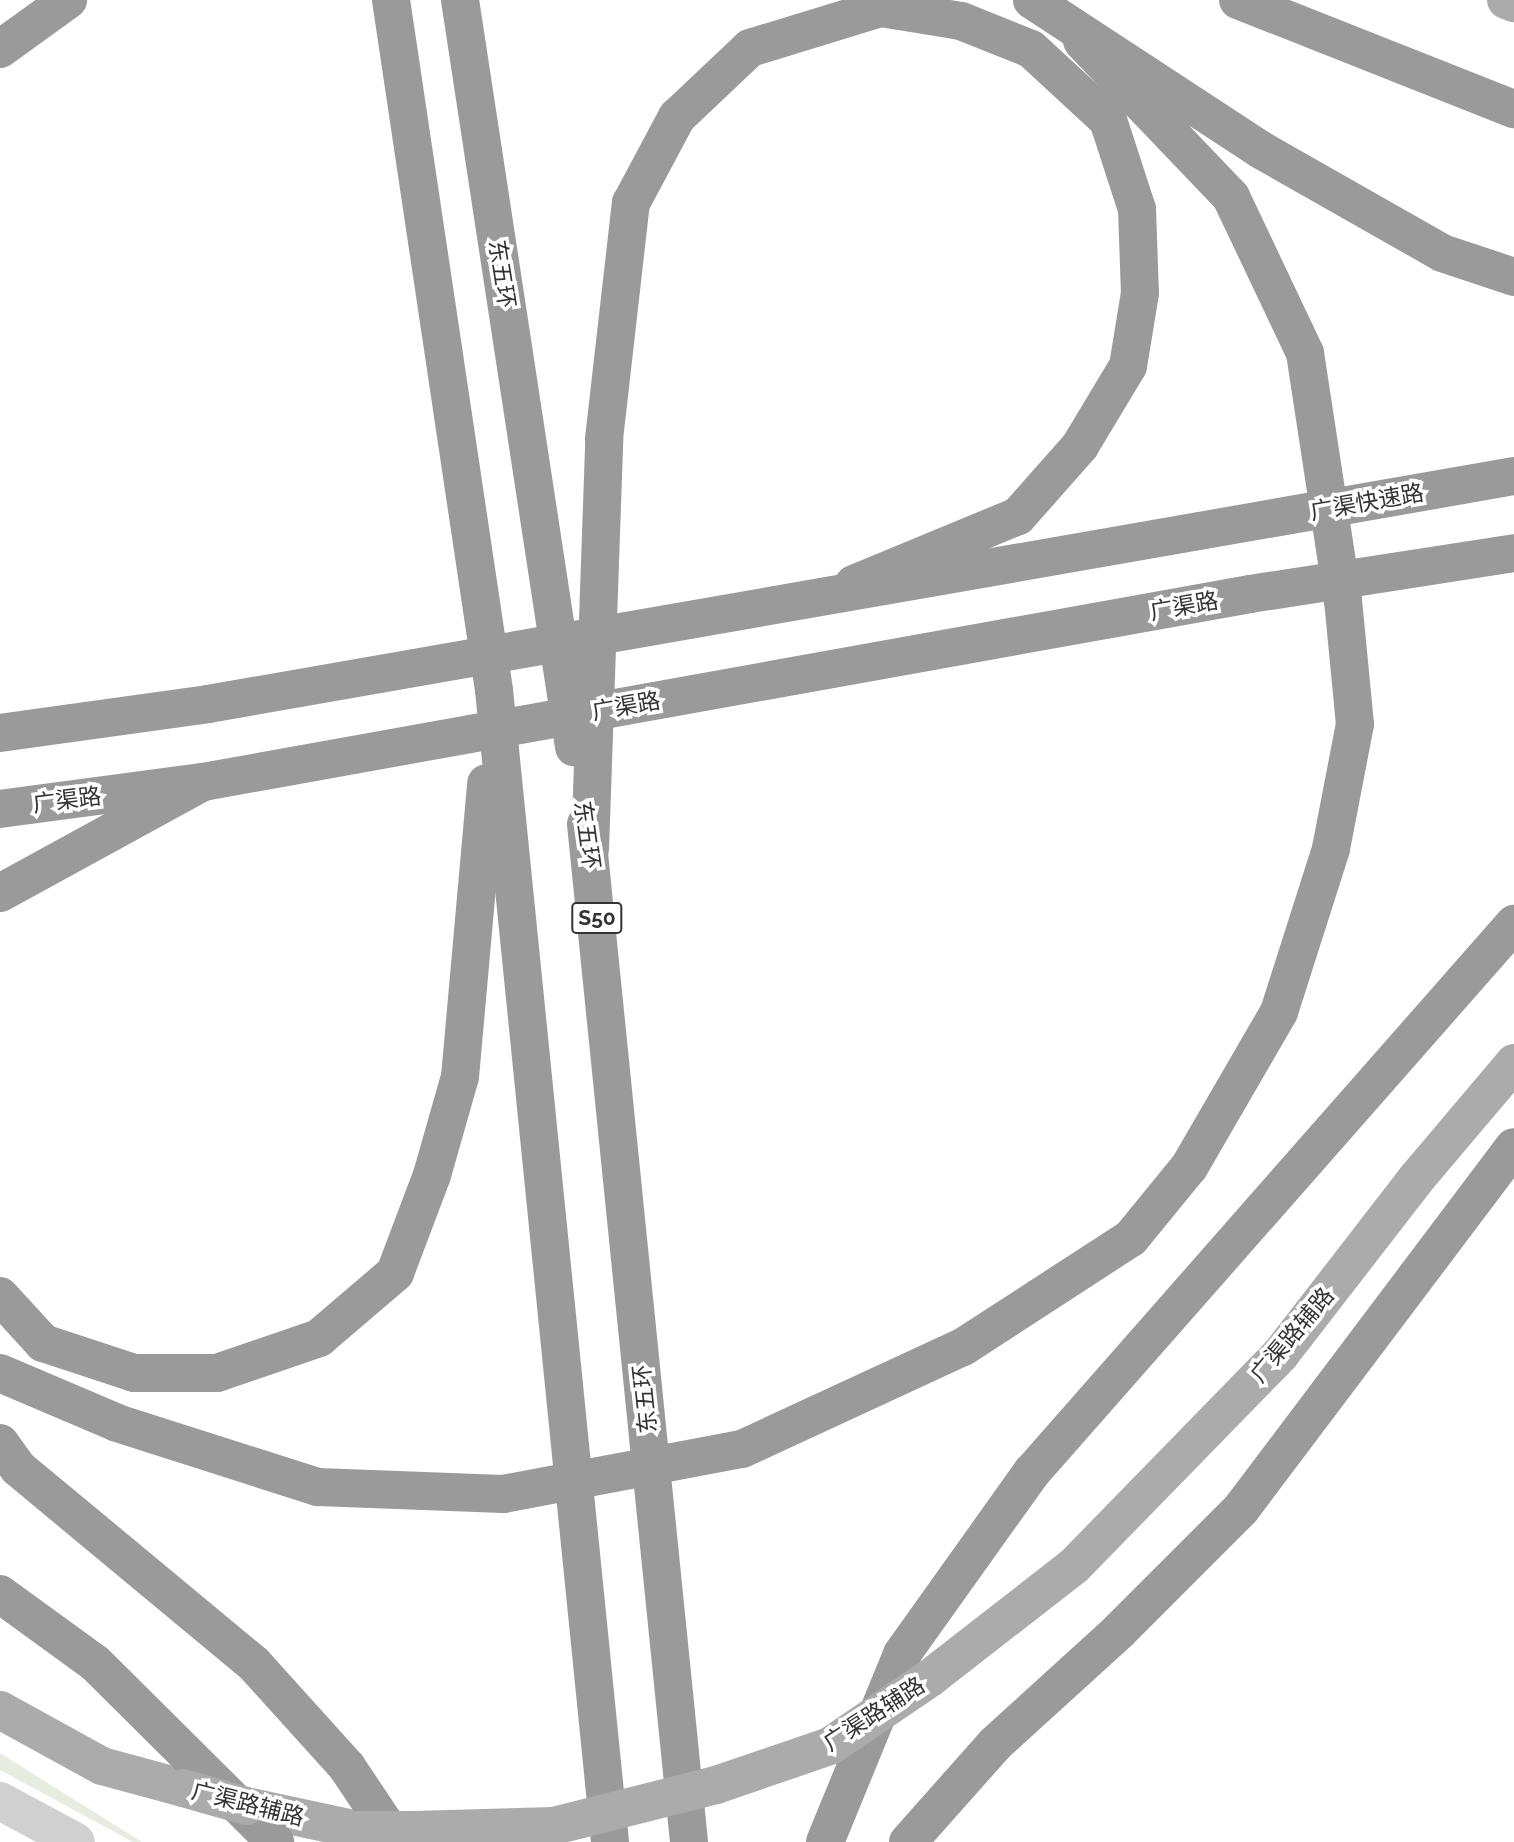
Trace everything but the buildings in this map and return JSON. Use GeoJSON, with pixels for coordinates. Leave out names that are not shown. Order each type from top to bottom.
{"type":"FeatureCollection","features":[{"type":"Feature","properties":{"kind":"highway"},"geometry":{"type":"LineString","coordinates":[[0,48],[68,0]]}},
{"type":"Feature","properties":{"kind":"highway"},"geometry":{"type":"LineString","coordinates":[[391,0],[494,690],[610,1842]]}},
{"type":"Feature","properties":{"kind":"highway","name":"东五环"},"geometry":{"type":"LineString","coordinates":[[460,0],[590,849],[689,1842]]}},
{"type":"Feature","properties":{"kind":"highway"},"geometry":{"type":"LineString","coordinates":[[1032,0],[1261,150],[1442,253],[1514,277]]}},
{"type":"Feature","properties":{"kind":"highway"},"geometry":{"type":"LineString","coordinates":[[0,1373],[117,1423],[318,1487],[503,1494],[742,1449],[963,1347],[1131,1238],[1189,1167],[1279,1012],[1331,849],[1355,724],[1343,600],[1305,353],[1231,197],[1042,0]]}},
{"type":"Feature","properties":{"kind":"highway"},"geometry":{"type":"LineString","coordinates":[[1238,0],[1514,109]]}},
{"type":"Feature","properties":{"kind":"highway"},"geometry":{"type":"LineString","coordinates":[[0,733],[208,704],[822,597],[1018,516],[1080,446],[1128,366],[1140,293],[1137,209],[1108,120],[1031,49],[961,21],[881,8],[750,48],[677,117],[631,203],[604,439],[590,849]]}},
{"type":"Feature","properties":{"kind":"highway","name":"广渠快速路"},"geometry":{"type":"LineString","coordinates":[[822,597],[1514,476]]}},
{"type":"Feature","properties":{"kind":"highway","name":"广渠路"},"geometry":{"type":"LineString","coordinates":[[0,809],[203,782],[1250,594],[1514,554]]}},
{"type":"Feature","properties":{"kind":"highway"},"geometry":{"type":"LineString","coordinates":[[0,1296],[43,1343],[134,1374],[217,1374],[319,1338],[395,1273],[432,1175],[460,1077],[494,690]]}},
{"type":"Feature","properties":{"kind":"highway"},"geometry":{"type":"LineString","coordinates":[[0,892],[203,782]]}},
{"type":"Feature","properties":{"kind":"highway"},"geometry":{"type":"LineString","coordinates":[[824,1842],[902,1654],[1032,1472],[1514,924]]}},
{"type":"Feature","properties":{"kind":"highway"},"geometry":{"type":"LineString","coordinates":[[908,1842],[995,1744],[1119,1631],[1241,1509],[1514,1147]]}},
{"type":"Feature","properties":{"kind":"highway"},"geometry":{"type":"LineString","coordinates":[[0,1443],[18,1468],[254,1664],[347,1767],[397,1842]]}},
{"type":"Feature","properties":{"kind":"highway"},"geometry":{"type":"LineString","coordinates":[[0,1594],[94,1663],[275,1842]]}},
{"type":"Feature","properties":{"kind":"main road"},"geometry":{"type":"LineString","coordinates":[[1506,0],[1514,3]]}},
{"type":"Feature","properties":{"kind":"main road","name":"广渠路辅路"},"geometry":{"type":"LineString","coordinates":[[0,1710],[102,1766],[246,1806],[358,1830],[538,1830],[716,1785],[830,1746],[930,1678],[1064,1574],[1280,1354],[1514,1063]]}},
{"type":"Feature","properties":{"kind":"street"},"geometry":{"type":"LineString","coordinates":[[0,1801],[76,1842]]}},
{"type":"Feature","properties":{"kind":"shaded area"},"geometry":{"type":"Polygon","coordinates":[[[0,1753],[142,1842],[133,1842],[0,1770],[0,1753]]]}}]}
